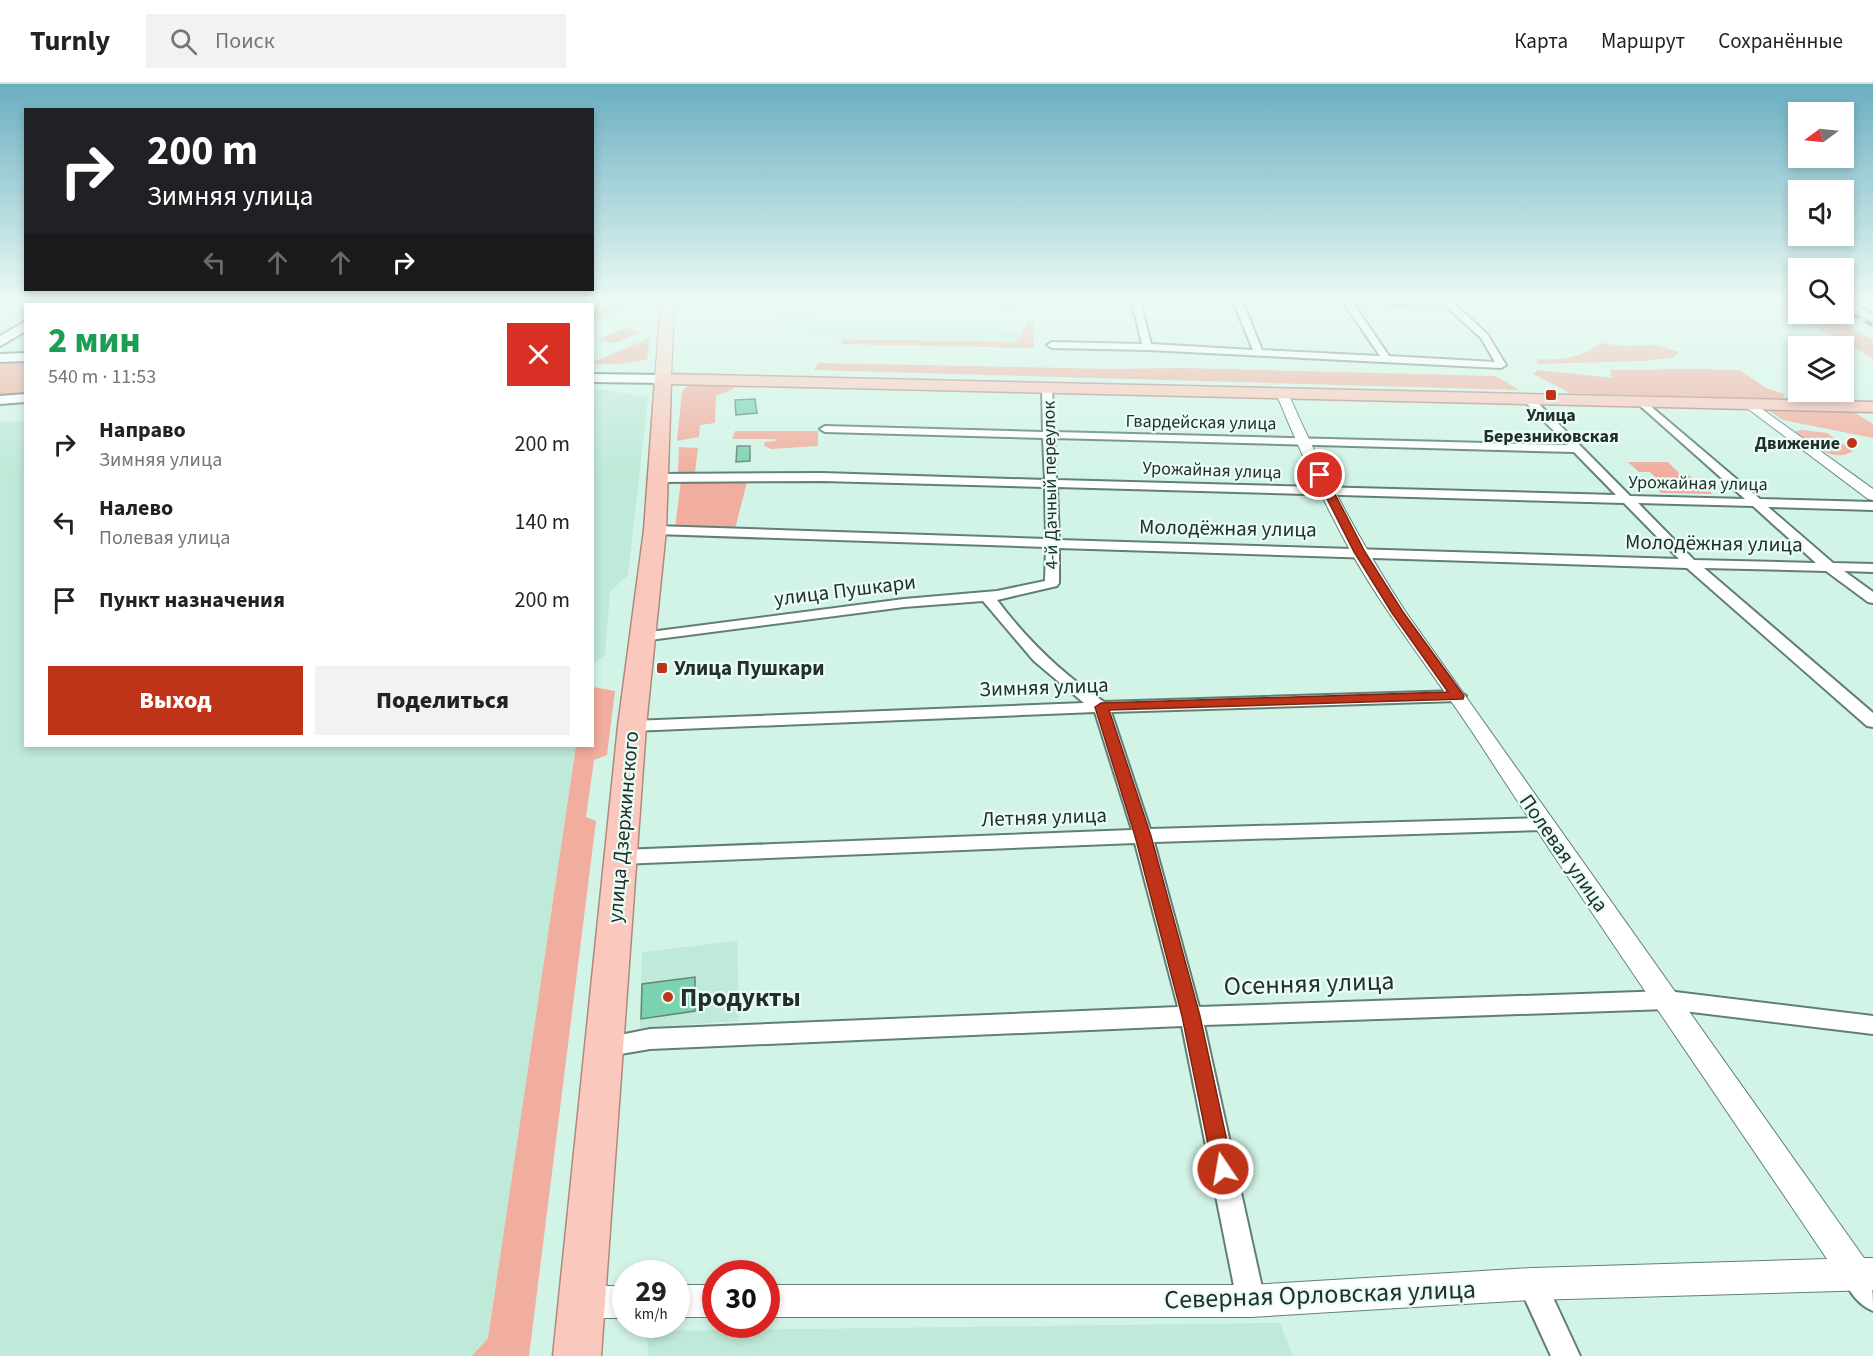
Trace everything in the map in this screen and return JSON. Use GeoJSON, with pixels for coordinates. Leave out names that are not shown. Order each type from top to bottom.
{"type":"FeatureCollection","features":[{"type":"Feature","properties":{"kind":"highway"},"geometry":{"type":"LineString","coordinates":[[663,379],[1873,407]]}},
{"type":"Feature","properties":{"kind":"highway","name":"улица Дзержинского"},"geometry":{"type":"LineString","coordinates":[[577,1356],[632,726],[655,530],[663,379]]}},
{"type":"Feature","properties":{"kind":"main road"},"geometry":{"type":"LineString","coordinates":[[0,358],[17,357]]}},
{"type":"Feature","properties":{"kind":"main road","name":"улица Дзержинского"},"geometry":{"type":"LineString","coordinates":[[663,379],[664,357]]}},
{"type":"Feature","properties":{"kind":"main road"},"geometry":{"type":"LineString","coordinates":[[594,378],[663,379]]}},
{"type":"Feature","properties":{"kind":"main road"},"geometry":{"type":"LineString","coordinates":[[0,400],[24,398]]}},
{"type":"Feature","properties":{"kind":"street"},"geometry":{"type":"LineString","coordinates":[[1339,357],[1501,365],[1498,357]]}},
{"type":"Feature","properties":{"kind":"street","name":"4-й Дачный переулок"},"geometry":{"type":"LineString","coordinates":[[1047,388],[1053,544],[1052,583]]}},
{"type":"Feature","properties":{"kind":"street","name":"Полевая улица"},"geometry":{"type":"LineString","coordinates":[[1282,393],[1302,440],[1359,552],[1398,613],[1458,696],[1543,824],[1867,1282]]}},
{"type":"Feature","properties":{"kind":"street"},"geometry":{"type":"LineString","coordinates":[[1528,399],[1692,565],[1873,722]]}},
{"type":"Feature","properties":{"kind":"street"},"geometry":{"type":"LineString","coordinates":[[1641,401],[1828,566],[1873,599]]}},
{"type":"Feature","properties":{"kind":"street"},"geometry":{"type":"LineString","coordinates":[[1751,405],[1873,496]]}},
{"type":"Feature","properties":{"kind":"street","name":"Гвардейская улица"},"geometry":{"type":"LineString","coordinates":[[825,429],[1577,449]]}},
{"type":"Feature","properties":{"kind":"street","name":"Урожайная улица"},"geometry":{"type":"LineString","coordinates":[[658,478],[822,477],[1873,506]]}},
{"type":"Feature","properties":{"kind":"street","name":"Молодёжная улица"},"geometry":{"type":"LineString","coordinates":[[655,530],[1692,565],[1873,568]]}},
{"type":"Feature","properties":{"kind":"street","name":"улица Пушкари"},"geometry":{"type":"LineString","coordinates":[[642,637],[907,602],[988,598],[1039,588],[1052,583]]}},
{"type":"Feature","properties":{"kind":"street"},"geometry":{"type":"LineString","coordinates":[[988,598],[1014,634],[1078,692],[1101,707],[1143,836],[1191,1016],[1251,1301]]}},
{"type":"Feature","properties":{"kind":"street","name":"Зимняя улица"},"geometry":{"type":"LineString","coordinates":[[632,726],[1101,707],[1458,696]]}},
{"type":"Feature","properties":{"kind":"street","name":"Летняя улица"},"geometry":{"type":"LineString","coordinates":[[620,857],[1143,836],[1543,824]]}},
{"type":"Feature","properties":{"kind":"street","name":"Осенняя улица"},"geometry":{"type":"LineString","coordinates":[[603,1047],[650,1039],[1191,1016],[1667,1000],[1873,1025]]}},
{"type":"Feature","properties":{"kind":"street","name":"Северная Орловская улица"},"geometry":{"type":"LineString","coordinates":[[780,1301],[1251,1301],[1532,1284],[1867,1282]]}},
{"type":"Feature","properties":{"kind":"street"},"geometry":{"type":"LineString","coordinates":[[1532,1284],[1566,1356]]}},
{"type":"Feature","properties":{"kind":"street"},"geometry":{"type":"LineString","coordinates":[[582,1302],[612,1302]]}},
{"type":"Feature","properties":{"kind":"shaded area"},"geometry":{"type":"Polygon","coordinates":[[[604,357],[647,357],[647,360],[618,364],[594,364],[594,362],[604,357]]]}},
{"type":"Feature","properties":{"kind":"shaded area"},"geometry":{"type":"Polygon","coordinates":[[[1673,357],[1642,361],[1536,364],[1538,359],[1673,357]]]}},
{"type":"Feature","properties":{"kind":"shaded area"},"geometry":{"type":"Polygon","coordinates":[[[24,359],[24,394],[0,395],[0,361],[24,359]]]}},
{"type":"Feature","properties":{"kind":"shaded area"},"geometry":{"type":"Polygon","coordinates":[[[818,363],[1112,369],[1182,368],[1496,376],[1519,390],[814,370],[818,363]]]}},
{"type":"Feature","properties":{"kind":"shaded area"},"geometry":{"type":"Polygon","coordinates":[[[1538,370],[1612,378],[1610,370],[1740,370],[1766,388],[1784,394],[1783,399],[1570,393],[1533,374],[1538,370]]]}},
{"type":"Feature","properties":{"kind":"shaded area"},"geometry":{"type":"Polygon","coordinates":[[[696,384],[733,385],[733,389],[716,396],[715,423],[700,425],[699,437],[677,441],[682,392],[686,387],[696,384]]]}},
{"type":"Feature","properties":{"kind":"shaded area"},"geometry":{"type":"Polygon","coordinates":[[[594,388],[648,397],[628,575],[610,592],[605,655],[594,663],[594,388]]]}},
{"type":"Feature","properties":{"kind":"shaded area"},"geometry":{"type":"Polygon","coordinates":[[[1766,409],[1854,412],[1873,424],[1873,438],[1783,420],[1766,409]]]}},
{"type":"Feature","properties":{"kind":"shaded area"},"geometry":{"type":"Polygon","coordinates":[[[24,421],[24,747],[576,747],[488,1338],[472,1356],[0,1356],[0,422],[24,421]]]}},
{"type":"Feature","properties":{"kind":"shaded area"},"geometry":{"type":"Polygon","coordinates":[[[735,431],[818,431],[818,446],[771,449],[764,446],[765,442],[776,441],[775,439],[732,439],[735,431]]]}},
{"type":"Feature","properties":{"kind":"shaded area"},"geometry":{"type":"Polygon","coordinates":[[[1795,431],[1827,433],[1853,451],[1837,455],[1822,451],[1795,431]]]}},
{"type":"Feature","properties":{"kind":"shaded area"},"geometry":{"type":"Polygon","coordinates":[[[679,447],[698,448],[695,473],[678,473],[679,447]]]}},
{"type":"Feature","properties":{"kind":"shaded area"},"geometry":{"type":"Polygon","coordinates":[[[1628,462],[1668,462],[1681,475],[1689,475],[1693,479],[1680,479],[1690,489],[1707,489],[1713,494],[1661,493],[1657,488],[1666,488],[1650,472],[1639,472],[1628,462]]]}},
{"type":"Feature","properties":{"kind":"shaded area"},"geometry":{"type":"Polygon","coordinates":[[[681,481],[747,482],[735,529],[675,528],[681,481]]]}},
{"type":"Feature","properties":{"kind":"shaded area"},"geometry":{"type":"Polygon","coordinates":[[[594,687],[615,691],[607,755],[594,760],[586,817],[596,821],[529,1356],[472,1356],[488,1338],[576,747],[594,747],[594,687]]]}},
{"type":"Feature","properties":{"kind":"shaded area"},"geometry":{"type":"Polygon","coordinates":[[[737,941],[739,1021],[640,1028],[642,952],[737,941]]]}},
{"type":"Feature","properties":{"kind":"shaded area"},"geometry":{"type":"Polygon","coordinates":[[[1280,1323],[1293,1356],[648,1356],[647,1338],[690,1338],[690,1330],[702,1330],[702,1338],[780,1338],[780,1329],[1280,1323]]]}},
{"type":"Feature","properties":{"kind":"building"},"geometry":{"type":"Polygon","coordinates":[[[755,399],[757,413],[736,415],[735,400],[755,399]]]}},
{"type":"Feature","properties":{"kind":"building"},"geometry":{"type":"Polygon","coordinates":[[[737,446],[750,446],[750,461],[736,462],[737,446]]]}},
{"type":"Feature","properties":{"kind":"building","name":"Продукты"},"geometry":{"type":"Polygon","coordinates":[[[695,977],[695,1011],[641,1019],[642,984],[695,977]]]}},
{"type":"Feature","properties":{"kind":"place","name":"Улица Березниковская"},"geometry":{"type":"Point","coordinates":[1551,395]}},
{"type":"Feature","properties":{"kind":"place","name":"Движение"},"geometry":{"type":"Point","coordinates":[1852,443]}},
{"type":"Feature","properties":{"kind":"place","name":"Улица Пушкари"},"geometry":{"type":"Point","coordinates":[662,668]}},
{"type":"Feature","properties":{"kind":"place","name":"Продукты"},"geometry":{"type":"Point","coordinates":[668,997]}},
{"type":"Feature","properties":{"kind":"route"},"geometry":{"type":"LineString","coordinates":[[1223,1169],[1191,1016],[1143,836],[1101,707],[1458,696],[1398,613],[1359,552],[1320,475]]}}]}
